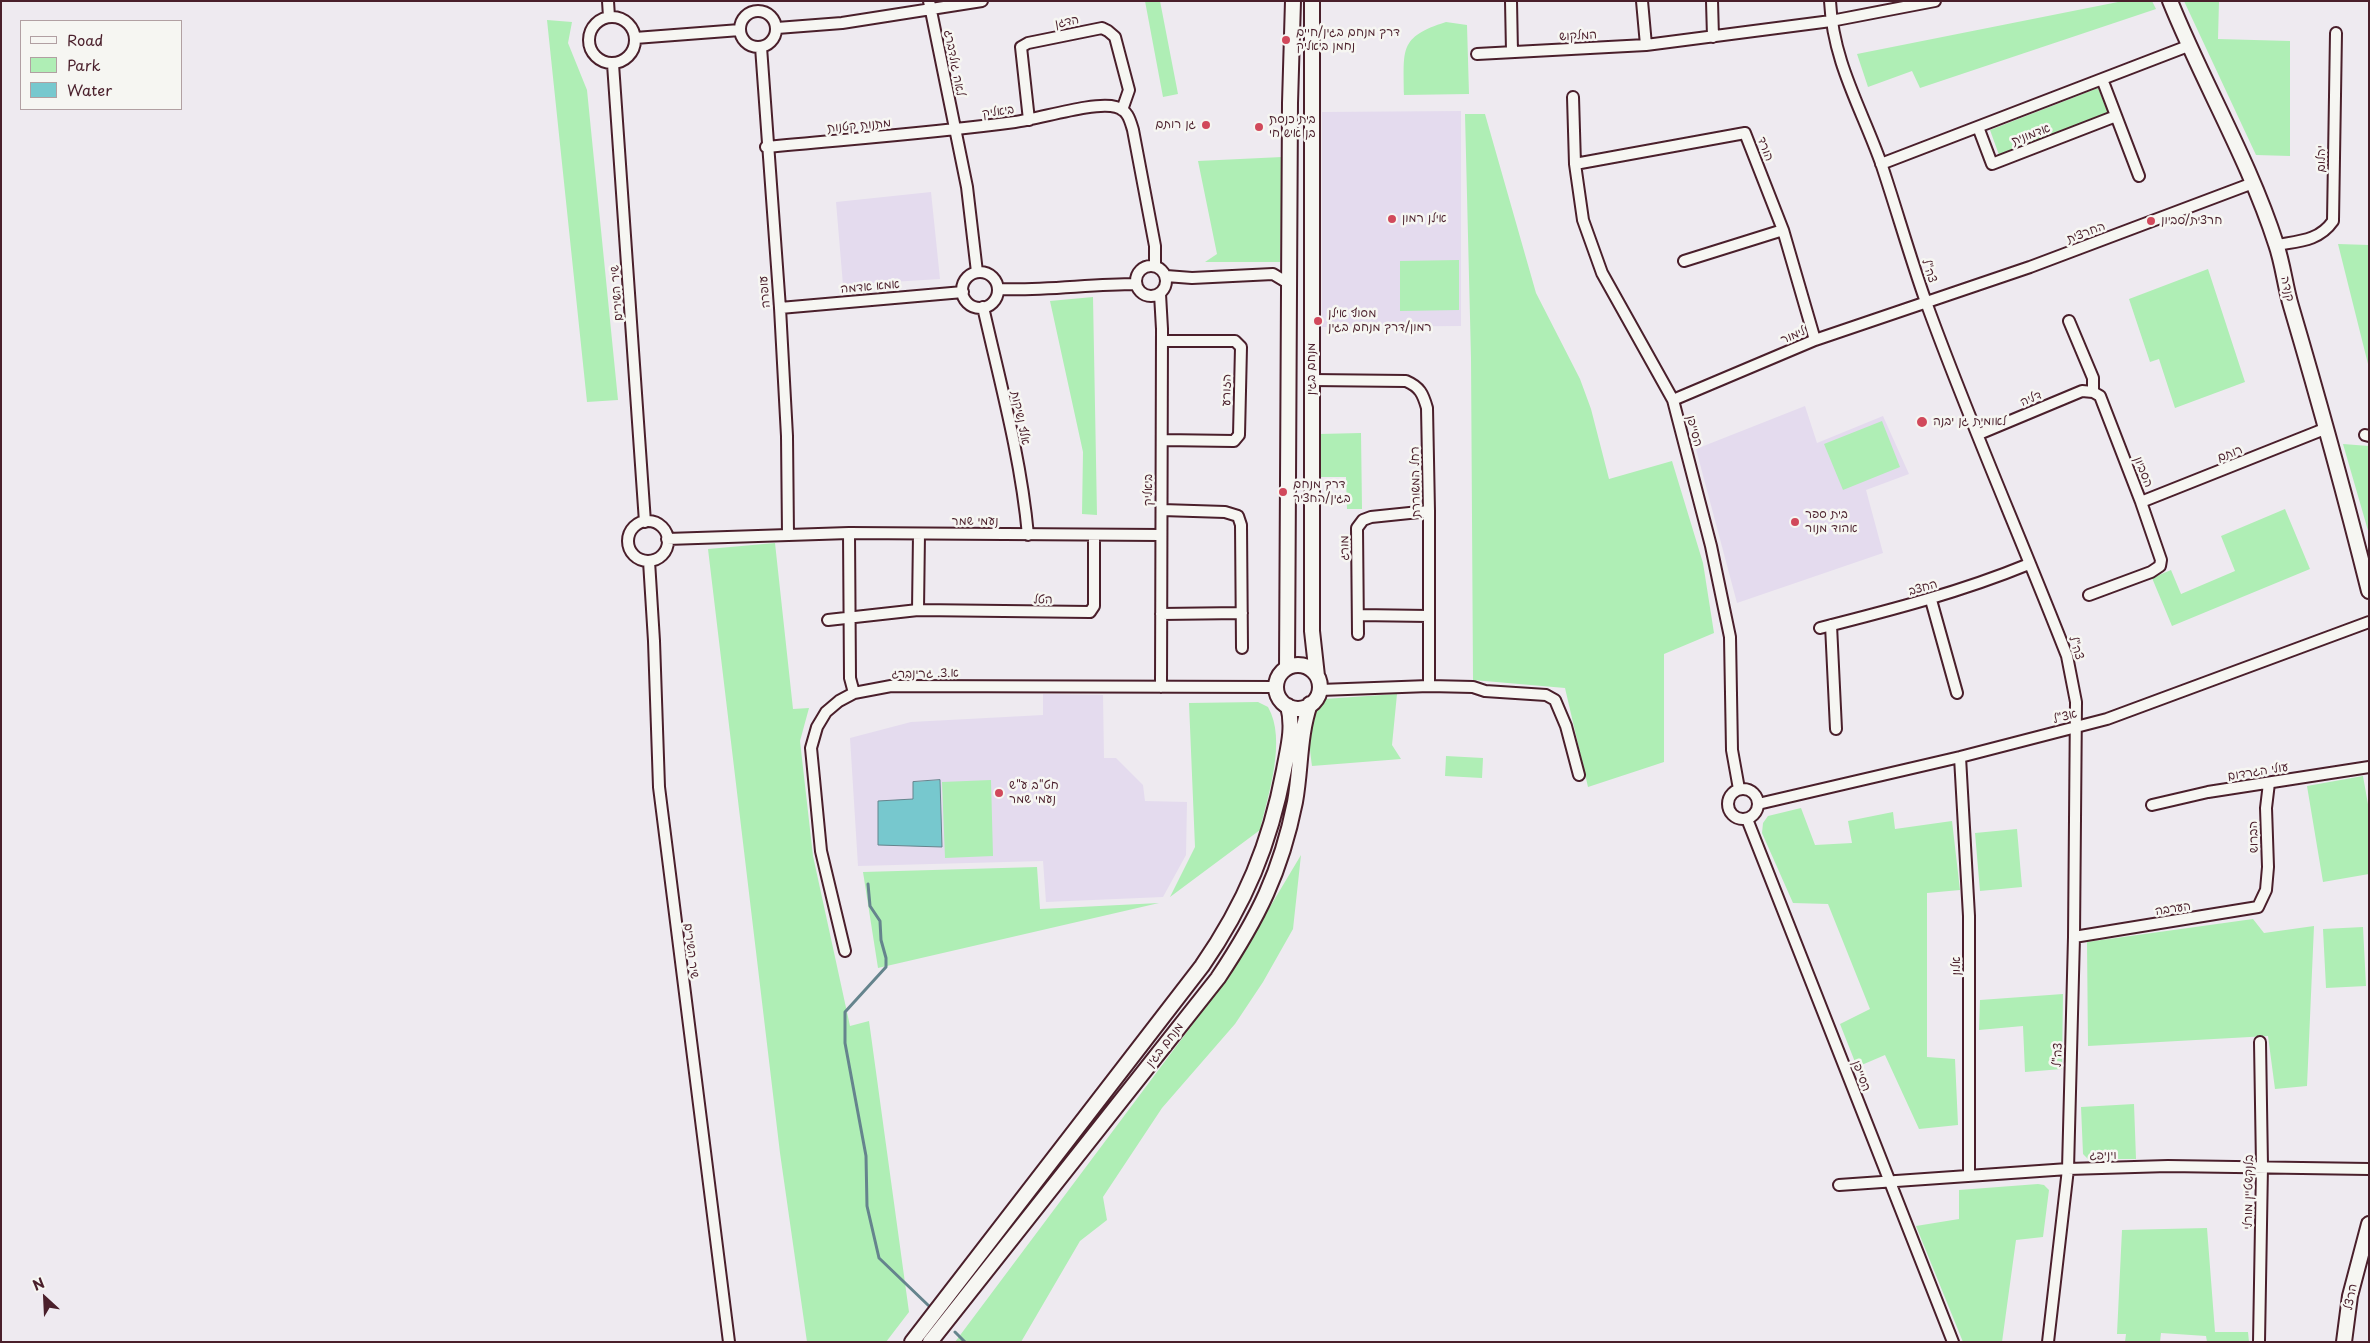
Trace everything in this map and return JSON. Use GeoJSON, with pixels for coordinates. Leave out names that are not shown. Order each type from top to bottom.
{"type":"FeatureCollection","features":[{"type":"Feature","properties":{"kind":"main road","name":"מנחם בגין"},"geometry":{"type":"LineString","coordinates":[[1287,668],[1288,263],[1293,1]]}},
{"type":"Feature","properties":{"kind":"main road","name":"מנחם בגין"},"geometry":{"type":"LineString","coordinates":[[1312,1],[1312,632],[1317,676]]}},
{"type":"Feature","properties":{"kind":"main road","name":"קנדה"},"geometry":{"type":"LineString","coordinates":[[2170,1],[2188,46],[2253,182],[2277,245],[2290,303],[2327,428],[2369,590]]}},
{"type":"Feature","properties":{"kind":"main road"},"geometry":{"type":"LineString","coordinates":[[1294,665],[1306,666],[1317,676],[1320,690],[1310,704],[1299,708],[1288,706],[1278,695],[1276,687],[1281,673],[1287,668],[1294,665]]}},
{"type":"Feature","properties":{"kind":"main road","name":"מנחם בגין"},"geometry":{"type":"LineString","coordinates":[[930,1342],[1218,978],[1248,933],[1271,886],[1282,857],[1295,801],[1304,724],[1310,704]]}},
{"type":"Feature","properties":{"kind":"main road","name":"מנחם בגין"},"geometry":{"type":"LineString","coordinates":[[912,1342],[1202,966],[1230,924],[1253,878],[1273,824],[1292,725],[1288,706]]}},
{"type":"Feature","properties":{"kind":"main road","name":"הרצל"},"geometry":{"type":"LineString","coordinates":[[2344,1342],[2350,1296],[2369,1224]]}},
{"type":"Feature","properties":{"kind":"street"},"geometry":{"type":"LineString","coordinates":[[608,1],[609,17]]}},
{"type":"Feature","properties":{"kind":"street"},"geometry":{"type":"LineString","coordinates":[[777,28],[842,23],[930,5],[982,1]]}},
{"type":"Feature","properties":{"kind":"street"},"geometry":{"type":"LineString","coordinates":[[1512,1],[1512,52]]}},
{"type":"Feature","properties":{"kind":"street"},"geometry":{"type":"LineString","coordinates":[[1642,1],[1646,45]]}},
{"type":"Feature","properties":{"kind":"street"},"geometry":{"type":"LineString","coordinates":[[1712,1],[1713,37]]}},
{"type":"Feature","properties":{"kind":"street","name":"צה\"ל"},"geometry":{"type":"LineString","coordinates":[[1830,1],[1831,21],[1840,60],[1850,91],[1881,164],[1926,302],[2067,656],[2076,702],[2074,937],[2068,1169],[2048,1342]]}},
{"type":"Feature","properties":{"kind":"street","name":"המלקוש"},"geometry":{"type":"LineString","coordinates":[[1477,54],[1646,45],[1831,21],[1935,1]]}},
{"type":"Feature","properties":{"kind":"street","name":"לאה גולדברג"},"geometry":{"type":"LineString","coordinates":[[930,5],[954,130]]}},
{"type":"Feature","properties":{"kind":"street"},"geometry":{"type":"LineString","coordinates":[[757,6],[773,18],[777,28],[773,40],[761,47],[751,46],[745,42],[740,30],[744,17],[757,6]]}},
{"type":"Feature","properties":{"kind":"street"},"geometry":{"type":"LineString","coordinates":[[609,17],[624,20],[630,25],[635,38],[634,48],[630,55],[624,61],[613,64],[600,61],[594,56],[588,41],[589,32],[594,25],[600,20],[609,17]]}},
{"type":"Feature","properties":{"kind":"street","name":"הדגן"},"geometry":{"type":"LineString","coordinates":[[1029,120],[1021,47],[1028,43],[1102,28],[1115,37],[1129,90],[1122,110]]}},
{"type":"Feature","properties":{"kind":"street"},"geometry":{"type":"LineString","coordinates":[[635,38],[740,30]]}},
{"type":"Feature","properties":{"kind":"street","name":"יהלום"},"geometry":{"type":"LineString","coordinates":[[2277,245],[2325,232],[2333,221],[2336,33]]}},
{"type":"Feature","properties":{"kind":"street"},"geometry":{"type":"LineString","coordinates":[[1881,164],[2188,46]]}},
{"type":"Feature","properties":{"kind":"street","name":"עופרה"},"geometry":{"type":"LineString","coordinates":[[761,47],[766,147],[780,308],[787,436],[788,534]]}},
{"type":"Feature","properties":{"kind":"street","name":"שיר השירים"},"geometry":{"type":"LineString","coordinates":[[613,64],[646,522]]}},
{"type":"Feature","properties":{"kind":"street"},"geometry":{"type":"LineString","coordinates":[[2102,79],[2139,176]]}},
{"type":"Feature","properties":{"kind":"street","name":"הסייפן"},"geometry":{"type":"LineString","coordinates":[[1573,96],[1575,164],[1583,220],[1602,273],[1674,400],[1711,546],[1730,637],[1732,750],[1739,789]]}},
{"type":"Feature","properties":{"kind":"street","name":"ביאליק"},"geometry":{"type":"LineString","coordinates":[[954,130],[1029,120],[1102,105],[1122,110]]}},
{"type":"Feature","properties":{"kind":"street"},"geometry":{"type":"LineString","coordinates":[[1122,110],[1129,116],[1133,130],[1154,246],[1155,266],[1164,286]]}},
{"type":"Feature","properties":{"kind":"street","name":"אדמונית"},"geometry":{"type":"LineString","coordinates":[[1978,127],[1992,164],[2116,116]]}},
{"type":"Feature","properties":{"kind":"street"},"geometry":{"type":"LineString","coordinates":[[954,130],[967,187],[976,272]]}},
{"type":"Feature","properties":{"kind":"street","name":"מתנות קטנות"},"geometry":{"type":"LineString","coordinates":[[766,147],[954,130]]}},
{"type":"Feature","properties":{"kind":"street","name":"הורד"},"geometry":{"type":"LineString","coordinates":[[1575,164],[1746,133],[1783,230],[1815,340]]}},
{"type":"Feature","properties":{"kind":"street","name":"החרצית"},"geometry":{"type":"LineString","coordinates":[[1926,302],[2030,267],[2253,182]]}},
{"type":"Feature","properties":{"kind":"street"},"geometry":{"type":"LineString","coordinates":[[1684,261],[1783,230]]}},
{"type":"Feature","properties":{"kind":"street"},"geometry":{"type":"LineString","coordinates":[[1155,266],[1145,267],[1137,274],[1136,284],[1140,293],[1144,296],[1155,296],[1164,286],[1192,278],[1273,274],[1288,263]]}},
{"type":"Feature","properties":{"kind":"street"},"geometry":{"type":"LineString","coordinates":[[976,272],[987,273],[992,276],[998,289],[995,299],[983,307],[971,305],[966,301],[962,292],[965,280],[976,272]]}},
{"type":"Feature","properties":{"kind":"street"},"geometry":{"type":"LineString","coordinates":[[1273,274],[1288,283]]}},
{"type":"Feature","properties":{"kind":"street"},"geometry":{"type":"LineString","coordinates":[[998,289],[1018,290],[1090,284],[1136,284]]}},
{"type":"Feature","properties":{"kind":"street","name":"ביאליק"},"geometry":{"type":"LineString","coordinates":[[1161,687],[1162,341],[1164,286]]}},
{"type":"Feature","properties":{"kind":"street","name":"אמא אדמה"},"geometry":{"type":"LineString","coordinates":[[780,308],[962,292]]}},
{"type":"Feature","properties":{"kind":"street","name":"לימור"},"geometry":{"type":"LineString","coordinates":[[1674,400],[1815,340],[1926,302]]}},
{"type":"Feature","properties":{"kind":"street","name":"אלף נשיקות"},"geometry":{"type":"LineString","coordinates":[[983,307],[1007,414],[1026,513],[1028,535]]}},
{"type":"Feature","properties":{"kind":"street","name":"הסביון"},"geometry":{"type":"LineString","coordinates":[[2069,321],[2093,378],[2093,392],[2100,396],[2160,555],[2160,566],[2151,572],[2090,595]]}},
{"type":"Feature","properties":{"kind":"street","name":"הזורע"},"geometry":{"type":"LineString","coordinates":[[1162,341],[1235,341],[1241,347],[1239,435],[1234,441],[1162,440]]}},
{"type":"Feature","properties":{"kind":"street","name":"רחל המשוררת"},"geometry":{"type":"LineString","coordinates":[[1312,380],[1406,381],[1416,385],[1423,394],[1427,408],[1429,686]]}},
{"type":"Feature","properties":{"kind":"street","name":"דליה"},"geometry":{"type":"LineString","coordinates":[[1979,434],[2082,391],[2093,392]]}},
{"type":"Feature","properties":{"kind":"street","name":"רותם"},"geometry":{"type":"LineString","coordinates":[[2141,502],[2327,428]]}},
{"type":"Feature","properties":{"kind":"street"},"geometry":{"type":"LineString","coordinates":[[1162,510],[1225,512],[1238,516],[1241,526],[1242,648]]}},
{"type":"Feature","properties":{"kind":"street","name":"מורג"},"geometry":{"type":"LineString","coordinates":[[1358,634],[1357,528],[1363,520],[1371,517],[1429,511]]}},
{"type":"Feature","properties":{"kind":"street"},"geometry":{"type":"LineString","coordinates":[[646,522],[658,524],[664,529],[667,539],[663,554],[649,561],[637,558],[632,554],[628,540],[632,528],[646,522]]}},
{"type":"Feature","properties":{"kind":"street"},"geometry":{"type":"LineString","coordinates":[[849,533],[850,686],[854,693]]}},
{"type":"Feature","properties":{"kind":"street","name":"נעמי שמר"},"geometry":{"type":"LineString","coordinates":[[667,539],[849,533],[1161,536]]}},
{"type":"Feature","properties":{"kind":"street"},"geometry":{"type":"LineString","coordinates":[[918,610],[919,534]]}},
{"type":"Feature","properties":{"kind":"street","name":"הטל"},"geometry":{"type":"LineString","coordinates":[[828,620],[918,610],[1090,612],[1094,606],[1094,535]]}},
{"type":"Feature","properties":{"kind":"street","name":"שיר השירים"},"geometry":{"type":"LineString","coordinates":[[649,561],[660,796],[729,1342]]}},
{"type":"Feature","properties":{"kind":"street","name":"החצב"},"geometry":{"type":"LineString","coordinates":[[1820,628],[1931,600],[1987,582],[2029,564]]}},
{"type":"Feature","properties":{"kind":"street"},"geometry":{"type":"LineString","coordinates":[[1931,600],[1957,693]]}},
{"type":"Feature","properties":{"kind":"street"},"geometry":{"type":"LineString","coordinates":[[1161,614],[1242,613]]}},
{"type":"Feature","properties":{"kind":"street"},"geometry":{"type":"LineString","coordinates":[[1358,615],[1429,616]]}},
{"type":"Feature","properties":{"kind":"street","name":"אצ\"ל"},"geometry":{"type":"LineString","coordinates":[[1758,804],[1960,757],[2077,727],[2107,718],[2369,622]]}},
{"type":"Feature","properties":{"kind":"street"},"geometry":{"type":"LineString","coordinates":[[1831,626],[1836,728]]}},
{"type":"Feature","properties":{"kind":"street","name":"א.צ. גרינברג"},"geometry":{"type":"LineString","coordinates":[[845,951],[820,851],[811,748],[817,727],[826,712],[839,700],[854,693],[891,686],[1276,687]]}},
{"type":"Feature","properties":{"kind":"street"},"geometry":{"type":"LineString","coordinates":[[1320,690],[1429,686],[1473,687],[1485,691],[1546,695],[1555,700],[1566,726],[1579,775]]}},
{"type":"Feature","properties":{"kind":"street","name":"אלון"},"geometry":{"type":"LineString","coordinates":[[1960,757],[1969,916],[1969,1176]]}},
{"type":"Feature","properties":{"kind":"street","name":"עולי הגרדום"},"geometry":{"type":"LineString","coordinates":[[2152,805],[2208,792],[2369,767]]}},
{"type":"Feature","properties":{"kind":"street","name":"הברוש"},"geometry":{"type":"LineString","coordinates":[[2266,890],[2268,867],[2266,808],[2269,783]]}},
{"type":"Feature","properties":{"kind":"street"},"geometry":{"type":"LineString","coordinates":[[1739,789],[1753,792],[1758,804],[1754,814],[1747,818],[1735,817],[1728,809],[1728,799],[1731,794],[1739,789]]}},
{"type":"Feature","properties":{"kind":"street","name":"הסייפן"},"geometry":{"type":"LineString","coordinates":[[1747,818],[1888,1181],[1953,1342]]}},
{"type":"Feature","properties":{"kind":"street","name":"הערבה"},"geometry":{"type":"LineString","coordinates":[[2074,937],[2258,907],[2266,890]]}},
{"type":"Feature","properties":{"kind":"street","name":"בלנקשטיין מורלי"},"geometry":{"type":"LineString","coordinates":[[2259,1342],[2262,1166],[2260,1042]]}},
{"type":"Feature","properties":{"kind":"street","name":"ויניפג"},"geometry":{"type":"LineString","coordinates":[[1840,1185],[2068,1169],[2262,1166],[2369,1169]]}},
{"type":"Feature","properties":{"kind":"shaded area","name":"אילן רמון"},"geometry":{"type":"Polygon","coordinates":[[[1461,111],[1461,326],[1322,327],[1322,112],[1461,111]]]}},
{"type":"Feature","properties":{"kind":"shaded area"},"geometry":{"type":"Polygon","coordinates":[[[931,192],[940,279],[843,285],[836,202],[931,192]]]}},
{"type":"Feature","properties":{"kind":"shaded area","name":"בית ספר אהוד מנור"},"geometry":{"type":"Polygon","coordinates":[[[1805,406],[1817,443],[1883,416],[1909,474],[1866,490],[1883,553],[1737,603],[1696,449],[1805,406]]]}},
{"type":"Feature","properties":{"kind":"shaded area","name":"חט\"ב ע\"ש נעמי שמר"},"geometry":{"type":"Polygon","coordinates":[[[1043,694],[1103,695],[1104,758],[1116,758],[1143,785],[1145,801],[1187,802],[1186,855],[1163,897],[1046,902],[1043,861],[858,866],[850,738],[911,722],[1043,715],[1043,694]]]}},
{"type":"Feature","properties":{"kind":"green space"},"geometry":{"type":"Polygon","coordinates":[[[1145,1],[1160,1],[1178,94],[1163,97],[1145,1]]]}},
{"type":"Feature","properties":{"kind":"green space"},"geometry":{"type":"Polygon","coordinates":[[[2123,1],[2152,1],[2156,9],[1920,88],[1912,71],[1868,87],[1857,54],[2123,1]]]}},
{"type":"Feature","properties":{"kind":"green space"},"geometry":{"type":"Polygon","coordinates":[[[2184,1],[2219,1],[2218,39],[2290,41],[2290,156],[2256,155],[2184,1]]]}},
{"type":"Feature","properties":{"kind":"green space"},"geometry":{"type":"Polygon","coordinates":[[[547,20],[572,22],[568,43],[587,90],[618,400],[587,402],[547,20]]]}},
{"type":"Feature","properties":{"kind":"green space"},"geometry":{"type":"Polygon","coordinates":[[[1446,22],[1467,25],[1469,94],[1404,95],[1404,67],[1407,47],[1419,33],[1446,22]]]}},
{"type":"Feature","properties":{"kind":"green space"},"geometry":{"type":"Polygon","coordinates":[[[2098,88],[2108,113],[1999,155],[1990,130],[2098,88]]]}},
{"type":"Feature","properties":{"kind":"green space"},"geometry":{"type":"Polygon","coordinates":[[[1465,114],[1485,114],[1536,293],[1580,379],[1591,409],[1609,479],[1672,461],[1703,563],[1714,633],[1664,654],[1664,762],[1588,787],[1565,688],[1473,680],[1471,358],[1465,114]]]}},
{"type":"Feature","properties":{"kind":"green space"},"geometry":{"type":"Polygon","coordinates":[[[1282,157],[1280,262],[1205,262],[1217,254],[1198,161],[1282,157]]]}},
{"type":"Feature","properties":{"kind":"green space"},"geometry":{"type":"Polygon","coordinates":[[[2338,244],[2369,245],[2369,368],[2338,244]]]}},
{"type":"Feature","properties":{"kind":"green space"},"geometry":{"type":"Polygon","coordinates":[[[1459,260],[1459,310],[1400,311],[1400,261],[1459,260]]]}},
{"type":"Feature","properties":{"kind":"green space"},"geometry":{"type":"Polygon","coordinates":[[[2208,269],[2245,382],[2175,408],[2159,359],[2150,362],[2129,299],[2208,269]]]}},
{"type":"Feature","properties":{"kind":"green space"},"geometry":{"type":"Polygon","coordinates":[[[1093,297],[1097,515],[1082,514],[1083,452],[1050,301],[1093,297]]]}},
{"type":"Feature","properties":{"kind":"green space"},"geometry":{"type":"Polygon","coordinates":[[[1882,421],[1900,467],[1843,490],[1824,444],[1882,421]]]}},
{"type":"Feature","properties":{"kind":"green space"},"geometry":{"type":"Polygon","coordinates":[[[1361,433],[1362,509],[1347,509],[1346,477],[1320,477],[1319,434],[1361,433]]]}},
{"type":"Feature","properties":{"kind":"green space"},"geometry":{"type":"Polygon","coordinates":[[[2343,444],[2369,446],[2369,534],[2343,444]]]}},
{"type":"Feature","properties":{"kind":"green space"},"geometry":{"type":"Polygon","coordinates":[[[2285,509],[2310,569],[2172,626],[2152,578],[2171,570],[2181,594],[2235,571],[2221,536],[2285,509]]]}},
{"type":"Feature","properties":{"kind":"green space"},"geometry":{"type":"Polygon","coordinates":[[[775,543],[793,709],[809,708],[800,741],[813,856],[850,1026],[869,1021],[909,1312],[886,1342],[807,1342],[780,1153],[708,549],[775,543]]]}},
{"type":"Feature","properties":{"kind":"green space"},"geometry":{"type":"Polygon","coordinates":[[[1397,694],[1392,745],[1401,759],[1312,766],[1309,731],[1313,715],[1324,699],[1397,694]]]}},
{"type":"Feature","properties":{"kind":"green space"},"geometry":{"type":"Polygon","coordinates":[[[1258,702],[1268,707],[1276,735],[1274,768],[1260,830],[1170,897],[1195,847],[1189,703],[1258,702]]]}},
{"type":"Feature","properties":{"kind":"green space"},"geometry":{"type":"Polygon","coordinates":[[[1446,756],[1483,758],[1482,778],[1445,776],[1446,756]]]}},
{"type":"Feature","properties":{"kind":"green space"},"geometry":{"type":"Polygon","coordinates":[[[2363,776],[2369,810],[2369,874],[2323,882],[2307,786],[2363,776]]]}},
{"type":"Feature","properties":{"kind":"green space"},"geometry":{"type":"Polygon","coordinates":[[[991,780],[993,856],[945,858],[942,782],[991,780]]]}},
{"type":"Feature","properties":{"kind":"green space"},"geometry":{"type":"Polygon","coordinates":[[[1801,808],[1815,845],[1852,843],[1848,821],[1893,812],[1895,829],[1952,821],[1960,890],[1927,893],[1927,1057],[1955,1059],[1958,1125],[1919,1129],[1885,1055],[1857,1067],[1840,1024],[1870,1009],[1828,904],[1793,903],[1762,833],[1763,823],[1768,816],[1801,808]]]}},
{"type":"Feature","properties":{"kind":"green space"},"geometry":{"type":"Polygon","coordinates":[[[2017,829],[2022,887],[1980,891],[1975,833],[2017,829]]]}},
{"type":"Feature","properties":{"kind":"green space"},"geometry":{"type":"Polygon","coordinates":[[[1301,855],[1293,929],[1263,982],[1235,1024],[1162,1108],[1103,1197],[1107,1220],[1080,1241],[1021,1342],[955,1342],[1228,977],[1301,855]]]}},
{"type":"Feature","properties":{"kind":"green space"},"geometry":{"type":"Polygon","coordinates":[[[1037,867],[1040,909],[1159,903],[878,968],[863,872],[1037,867]]]}},
{"type":"Feature","properties":{"kind":"green space"},"geometry":{"type":"Polygon","coordinates":[[[2253,919],[2264,933],[2314,926],[2307,1086],[2275,1089],[2268,1036],[2088,1046],[2087,942],[2253,919]]]}},
{"type":"Feature","properties":{"kind":"green space"},"geometry":{"type":"Polygon","coordinates":[[[2363,927],[2366,986],[2326,988],[2323,929],[2363,927]]]}},
{"type":"Feature","properties":{"kind":"green space"},"geometry":{"type":"Polygon","coordinates":[[[2063,994],[2062,1069],[2025,1072],[2023,1026],[1979,1030],[1980,1000],[2063,994]]]}},
{"type":"Feature","properties":{"kind":"green space"},"geometry":{"type":"Polygon","coordinates":[[[2134,1104],[2136,1159],[2088,1159],[2083,1154],[2081,1107],[2134,1104]]]}},
{"type":"Feature","properties":{"kind":"green space"},"geometry":{"type":"Polygon","coordinates":[[[2044,1185],[2049,1190],[2043,1237],[2016,1240],[2002,1342],[1963,1342],[1916,1226],[1959,1219],[1959,1190],[2044,1185]]]}},
{"type":"Feature","properties":{"kind":"green space"},"geometry":{"type":"Polygon","coordinates":[[[2207,1228],[2215,1332],[2248,1332],[2249,1342],[2207,1342],[2206,1336],[2161,1333],[2160,1342],[2125,1342],[2126,1334],[2117,1334],[2122,1230],[2207,1228]]]}},
{"type":"Feature","properties":{"kind":"water"},"geometry":{"type":"Polygon","coordinates":[[[940,780],[942,847],[878,845],[878,801],[913,799],[913,782],[940,780]]]}},
{"type":"Feature","properties":{"kind":"waterway"},"geometry":{"type":"LineString","coordinates":[[868,884],[870,906],[880,921],[886,967],[845,1012],[845,1043],[866,1156],[867,1206],[879,1258],[929,1306]]}},
{"type":"Feature","properties":{"kind":"waterway"},"geometry":{"type":"LineString","coordinates":[[955,1332],[965,1342]]}},
{"type":"Feature","properties":{"kind":"place","name":"דרך מנחם בגין/חיים נחמן ביאליק"},"geometry":{"type":"Point","coordinates":[1286,40]}},
{"type":"Feature","properties":{"kind":"place","name":"גן רותם"},"geometry":{"type":"Point","coordinates":[1206,125]}},
{"type":"Feature","properties":{"kind":"place","name":"בית כנסת בן איש חי"},"geometry":{"type":"Point","coordinates":[1259,127]}},
{"type":"Feature","properties":{"kind":"place","name":"אילן רמון"},"geometry":{"type":"Point","coordinates":[1392,219]}},
{"type":"Feature","properties":{"kind":"place","name":"חרצית/סביון"},"geometry":{"type":"Point","coordinates":[2151,221]}},
{"type":"Feature","properties":{"kind":"place","name":"מסוף אילן רמון/דרך מנחם בגין"},"geometry":{"type":"Point","coordinates":[1318,321]}},
{"type":"Feature","properties":{"kind":"place","name":"לאומית גן יבנה"},"geometry":{"type":"Point","coordinates":[1922,422]}},
{"type":"Feature","properties":{"kind":"place","name":"דרך מנחם בגין/החציר"},"geometry":{"type":"Point","coordinates":[1283,492]}},
{"type":"Feature","properties":{"kind":"place","name":"בית ספר אהוד מנור"},"geometry":{"type":"Point","coordinates":[1795,522]}},
{"type":"Feature","properties":{"kind":"place","name":"חט\"ב ע\"ש נעמי שמר"},"geometry":{"type":"Point","coordinates":[999,793]}}]}
